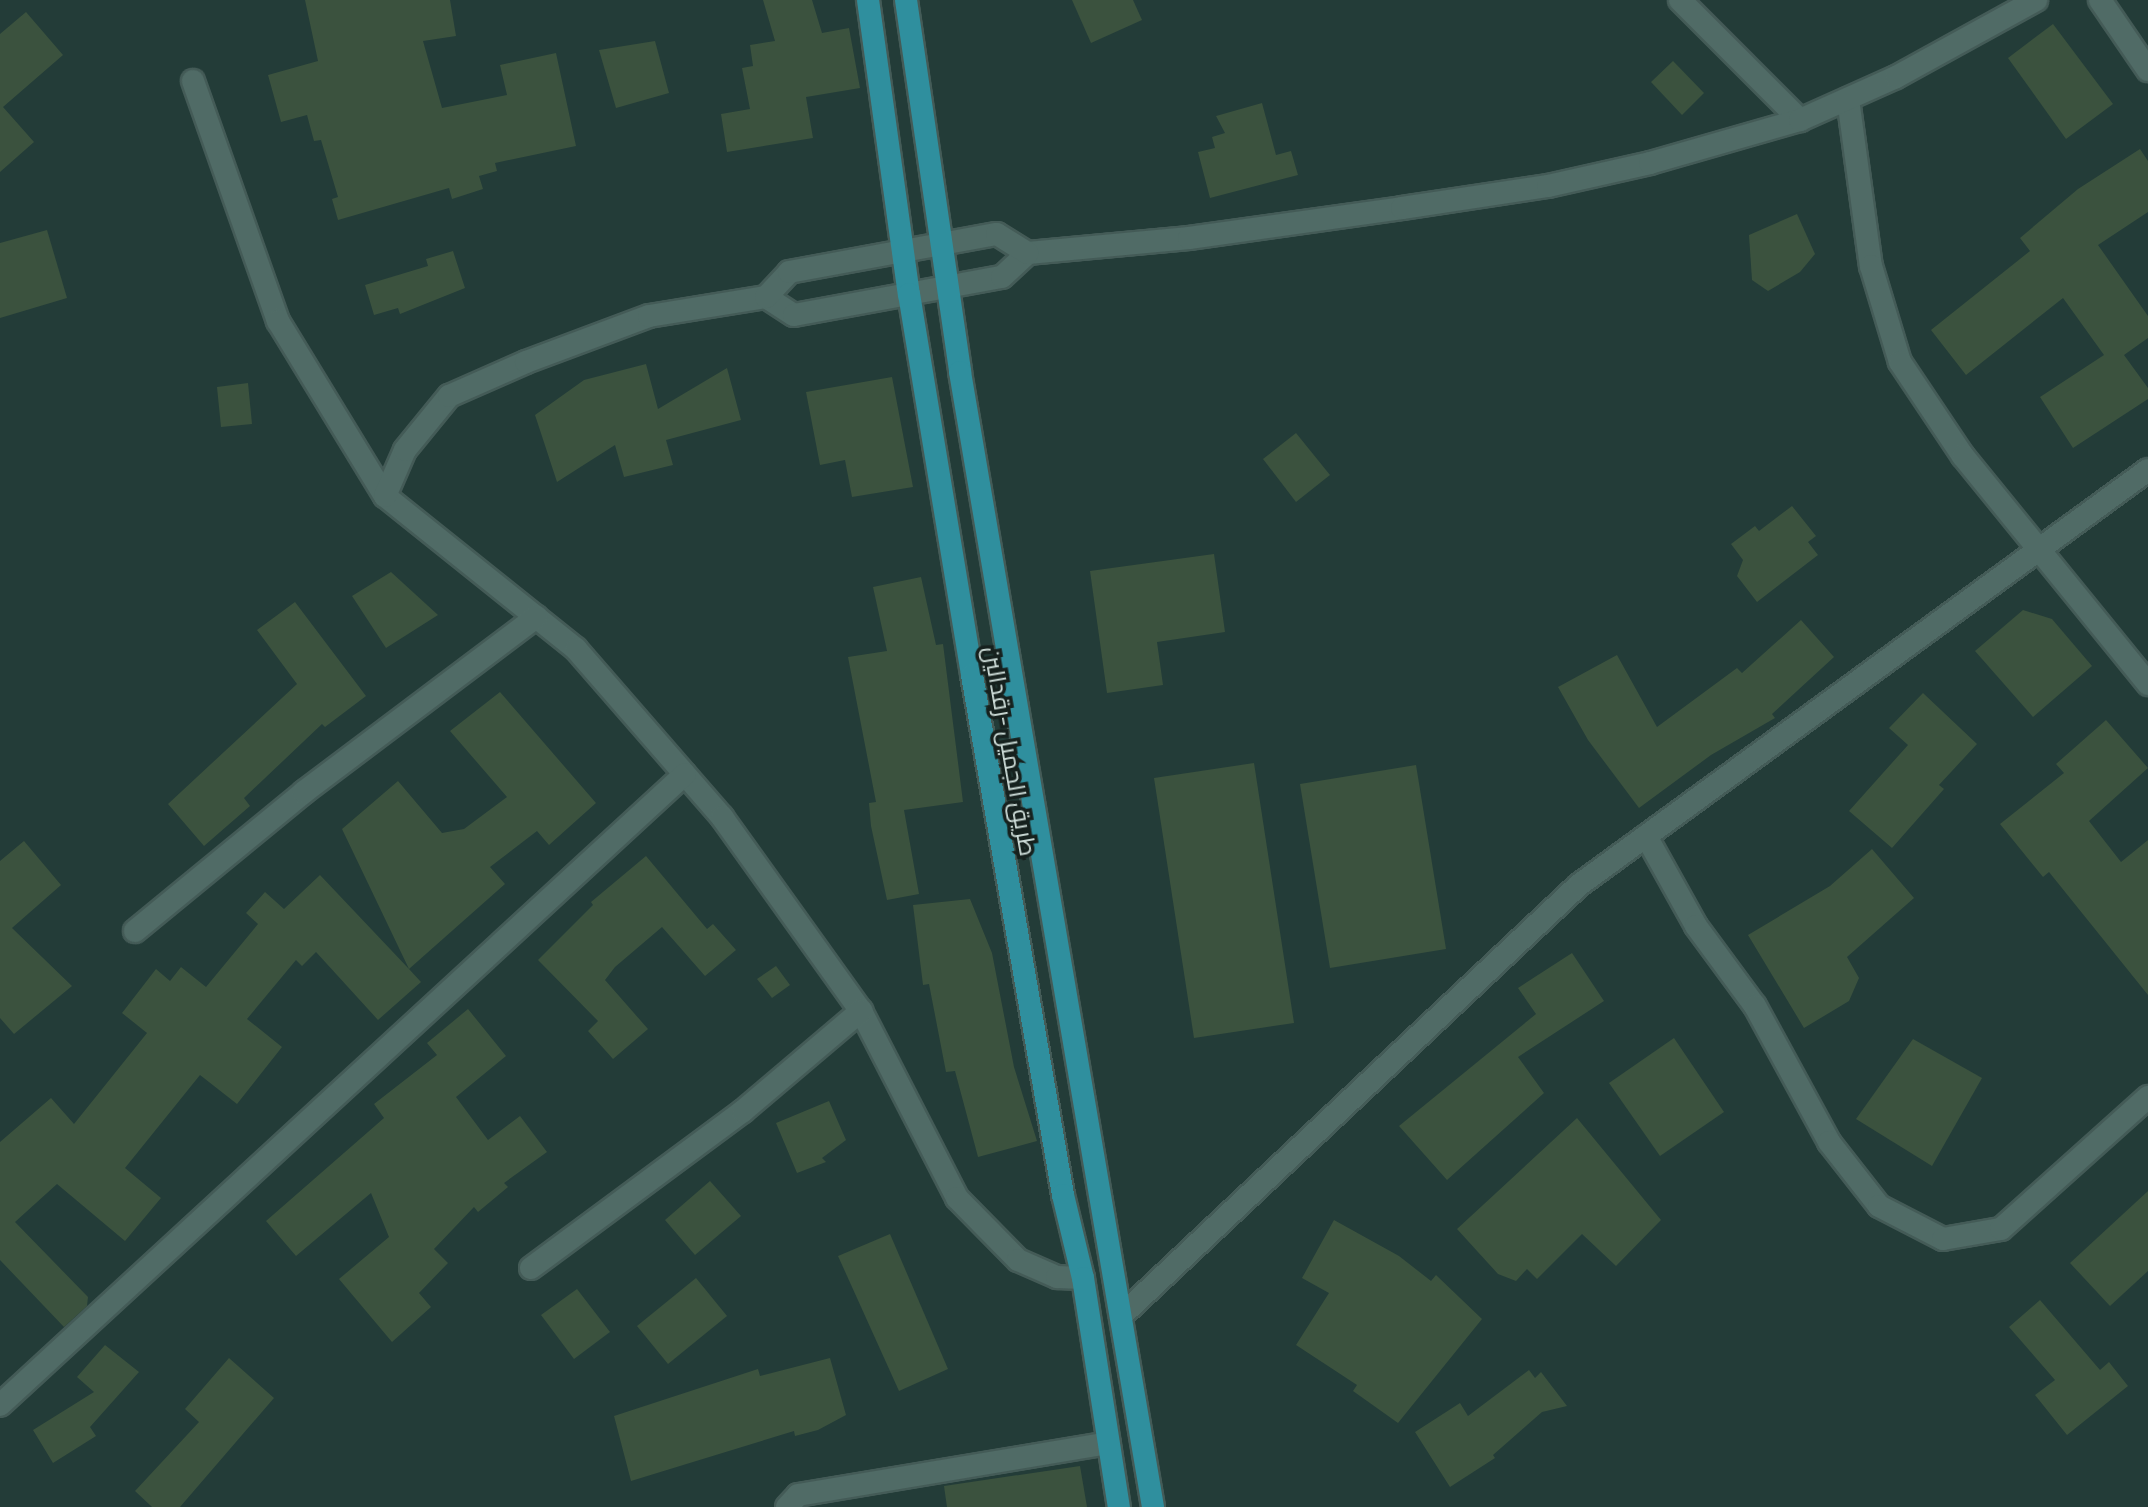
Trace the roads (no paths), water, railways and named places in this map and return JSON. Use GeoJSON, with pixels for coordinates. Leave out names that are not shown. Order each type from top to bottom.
{"type":"FeatureCollection","features":[{"type":"Feature","properties":{"kind":"main road","name":"طريق الجميل -رقدالين"},"geometry":{"type":"LineString","coordinates":[[868,0],[909,294],[1023,973],[1083,1278],[1119,1507]]}},
{"type":"Feature","properties":{"kind":"main road","name":"طريق الجميل -رقدالين"},"geometry":{"type":"LineString","coordinates":[[906,0],[944,240],[962,388],[1153,1507]]}},
{"type":"Feature","properties":{"kind":"street"},"geometry":{"type":"LineString","coordinates":[[1680,0],[1800,120]]}},
{"type":"Feature","properties":{"kind":"street"},"geometry":{"type":"LineString","coordinates":[[385,496],[405,450],[449,396],[649,316],[766,297],[789,272],[944,240],[997,234],[1028,253],[1189,238],[1548,186],[1800,120],[1848,99],[2036,0]]}},
{"type":"Feature","properties":{"kind":"street"},"geometry":{"type":"LineString","coordinates":[[2100,0],[2148,70]]}},
{"type":"Feature","properties":{"kind":"street"},"geometry":{"type":"LineString","coordinates":[[193,81],[278,321],[385,496],[576,649],[722,817],[861,1011],[957,1198],[1018,1260],[1057,1277],[1083,1278]]}},
{"type":"Feature","properties":{"kind":"street"},"geometry":{"type":"LineString","coordinates":[[1848,99],[1871,266],[1900,362],[1963,456],[2148,684]]}},
{"type":"Feature","properties":{"kind":"street"},"geometry":{"type":"LineString","coordinates":[[766,297],[794,315],[951,289],[1002,277],[1028,253]]}},
{"type":"Feature","properties":{"kind":"street"},"geometry":{"type":"LineString","coordinates":[[1122,1315],[1579,885],[2040,552],[2148,470]]}},
{"type":"Feature","properties":{"kind":"street"},"geometry":{"type":"LineString","coordinates":[[135,931],[304,792],[536,617]]}},
{"type":"Feature","properties":{"kind":"street"},"geometry":{"type":"LineString","coordinates":[[0,1405],[685,774]]}},
{"type":"Feature","properties":{"kind":"street"},"geometry":{"type":"LineString","coordinates":[[1646,836],[1696,926],[1755,1006],[1829,1142],[1879,1206],[1943,1239],[2001,1229],[2148,1097]]}},
{"type":"Feature","properties":{"kind":"street"},"geometry":{"type":"LineString","coordinates":[[531,1268],[743,1111],[861,1011]]}},
{"type":"Feature","properties":{"kind":"street"},"geometry":{"type":"LineString","coordinates":[[787,1507],[798,1495],[1109,1443]]}}]}
